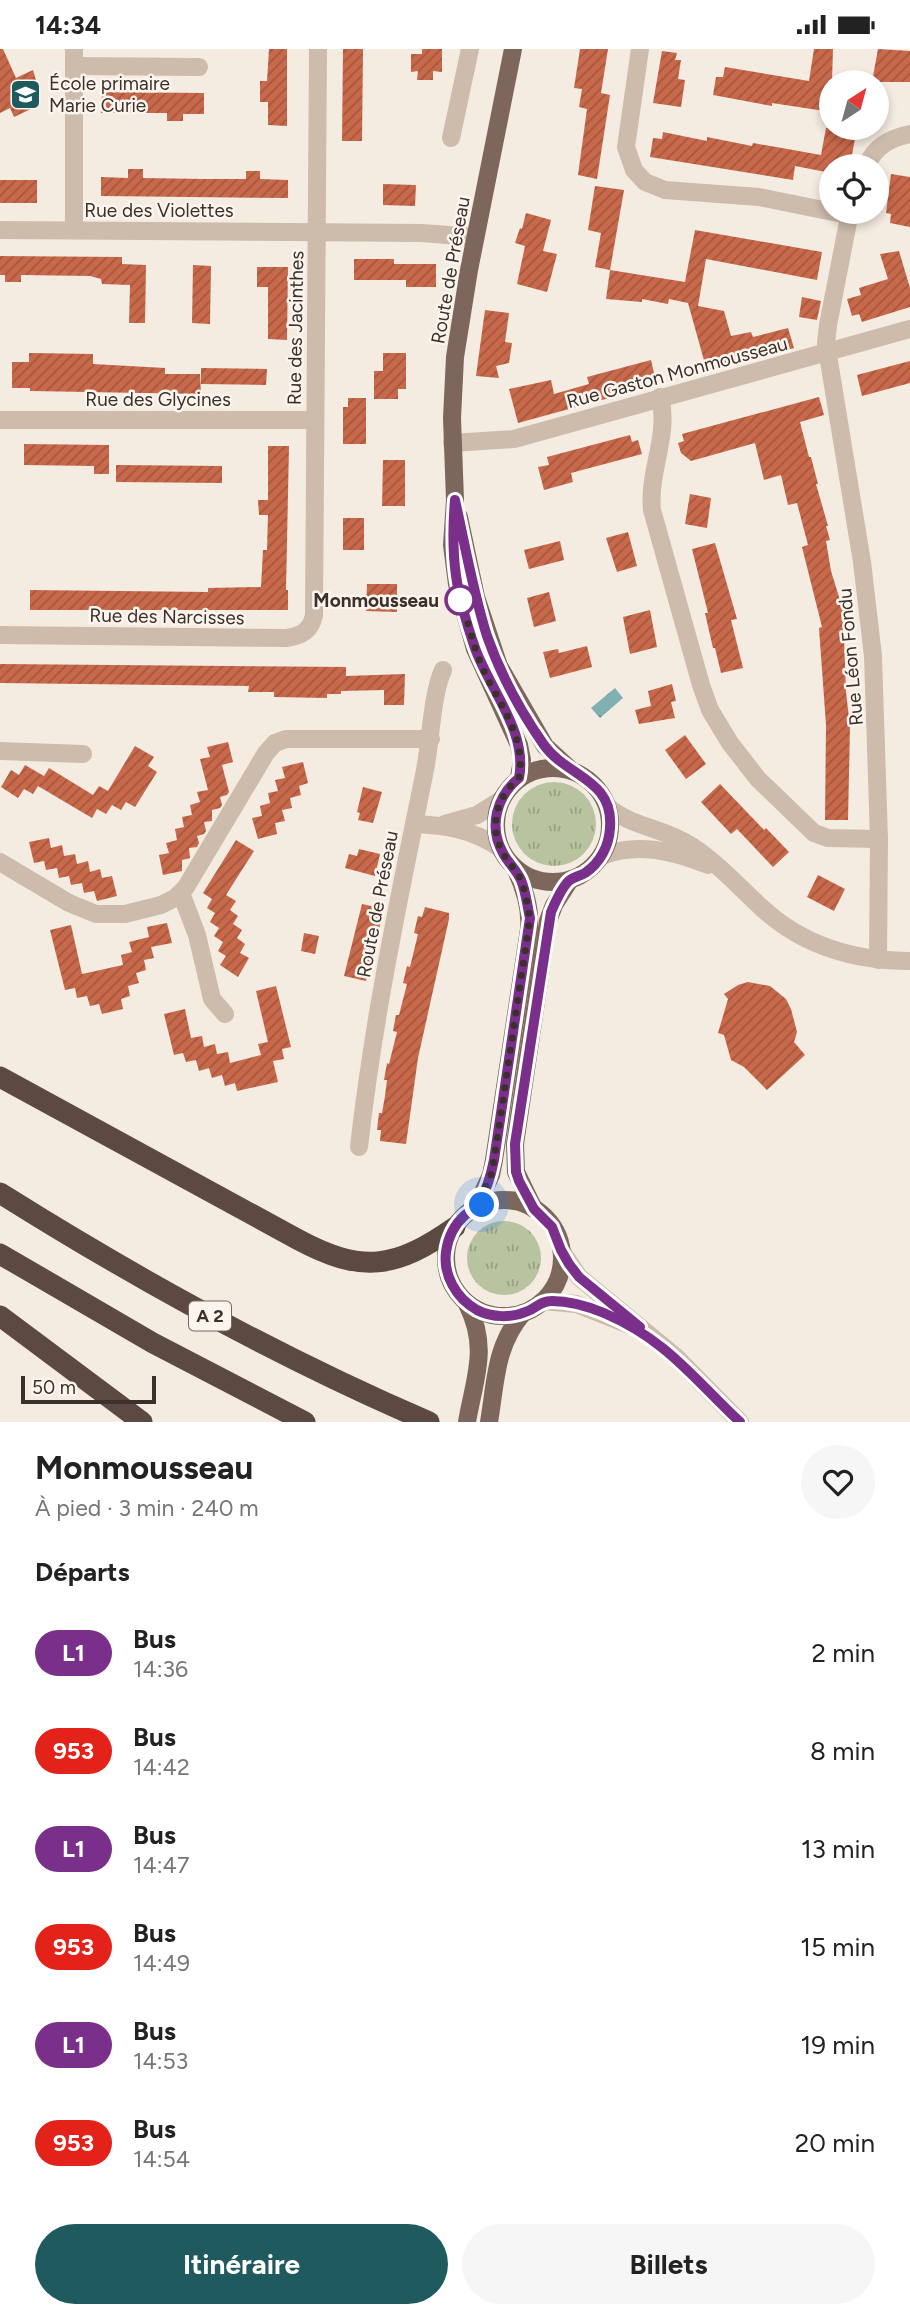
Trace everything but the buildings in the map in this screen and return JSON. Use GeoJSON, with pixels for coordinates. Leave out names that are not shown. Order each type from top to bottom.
{"type":"FeatureCollection","features":[{"type":"Feature","properties":{"kind":"highway"},"geometry":{"type":"LineString","coordinates":[[0,1077],[310,1247],[333,1257],[369,1263],[389,1261],[418,1251],[455,1227]]}},
{"type":"Feature","properties":{"kind":"highway","name":"A 2"},"geometry":{"type":"LineString","coordinates":[[0,1193],[199,1310],[305,1364],[429,1422]]}},
{"type":"Feature","properties":{"kind":"highway","name":"A 2"},"geometry":{"type":"LineString","coordinates":[[0,1254],[171,1353],[304,1422]]}},
{"type":"Feature","properties":{"kind":"highway"},"geometry":{"type":"LineString","coordinates":[[0,1316],[142,1422]]}},
{"type":"Feature","properties":{"kind":"main road","name":"Route de Préseau"},"geometry":{"type":"LineString","coordinates":[[513,49],[475,237],[456,357],[452,401],[455,500],[452,545],[458,592],[482,666],[517,736],[522,760],[519,778]]}},
{"type":"Feature","properties":{"kind":"main road","name":"Route de Préseau"},"geometry":{"type":"LineString","coordinates":[[455,500],[476,597],[493,652],[545,746],[572,771]]}},
{"type":"Feature","properties":{"kind":"main road"},"geometry":{"type":"LineString","coordinates":[[476,1207],[491,1175],[494,1160],[530,918],[515,868],[500,848],[496,821],[501,800],[519,778],[545,768],[572,771],[594,785],[608,807],[610,832],[601,856],[588,871],[570,880],[544,882],[528,877],[515,868]]}},
{"type":"Feature","properties":{"kind":"main road"},"geometry":{"type":"LineString","coordinates":[[467,1304],[491,1315],[510,1316],[523,1313],[542,1301],[557,1281],[561,1269],[561,1250],[552,1227],[534,1209],[516,1172],[515,1144],[548,921],[554,905],[570,880]]}},
{"type":"Feature","properties":{"kind":"main road"},"geometry":{"type":"LineString","coordinates":[[467,1422],[480,1353],[480,1336],[467,1304],[454,1289],[447,1271],[446,1252],[455,1227],[476,1207],[506,1200],[534,1209]]}},
{"type":"Feature","properties":{"kind":"main road"},"geometry":{"type":"LineString","coordinates":[[489,1422],[500,1354],[505,1338],[523,1313]]}},
{"type":"Feature","properties":{"kind":"street","name":"Rue des Jacinthes"},"geometry":{"type":"LineString","coordinates":[[314,607],[318,49]]}},
{"type":"Feature","properties":{"kind":"street"},"geometry":{"type":"LineString","coordinates":[[451,138],[470,49]]}},
{"type":"Feature","properties":{"kind":"street"},"geometry":{"type":"LineString","coordinates":[[640,49],[626,147],[634,170],[645,182],[665,190],[759,197],[819,208]]}},
{"type":"Feature","properties":{"kind":"street"},"geometry":{"type":"LineString","coordinates":[[74,230],[74,58],[199,68]]}},
{"type":"Feature","properties":{"kind":"street"},"geometry":{"type":"LineString","coordinates":[[873,154],[887,141],[910,134]]}},
{"type":"Feature","properties":{"kind":"street","name":"Rue Léon Fondu"},"geometry":{"type":"LineString","coordinates":[[847,224],[828,325],[827,353],[862,562],[873,656],[879,839],[878,960]]}},
{"type":"Feature","properties":{"kind":"street","name":"Rue des Violettes"},"geometry":{"type":"LineString","coordinates":[[0,230],[421,233],[475,237]]}},
{"type":"Feature","properties":{"kind":"street","name":"Rue Gaston Monmousseau"},"geometry":{"type":"LineString","coordinates":[[452,443],[514,439],[910,329]]}},
{"type":"Feature","properties":{"kind":"street"},"geometry":{"type":"LineString","coordinates":[[660,397],[664,422],[651,504],[706,699],[722,731],[758,779],[814,833],[828,838],[879,839]]}},
{"type":"Feature","properties":{"kind":"street","name":"Rue des Glycines"},"geometry":{"type":"LineString","coordinates":[[0,420],[315,420]]}},
{"type":"Feature","properties":{"kind":"street","name":"Rue des Narcisses"},"geometry":{"type":"LineString","coordinates":[[0,635],[293,637],[310,627],[314,607]]}},
{"type":"Feature","properties":{"kind":"street","name":"Route de Préseau"},"geometry":{"type":"LineString","coordinates":[[359,1147],[375,1025],[443,670]]}},
{"type":"Feature","properties":{"kind":"street"},"geometry":{"type":"LineString","coordinates":[[0,862],[69,903],[96,914],[125,914],[161,905],[181,893],[266,753],[275,743],[286,739],[431,739]]}},
{"type":"Feature","properties":{"kind":"street"},"geometry":{"type":"LineString","coordinates":[[0,751],[83,754]]}},
{"type":"Feature","properties":{"kind":"street"},"geometry":{"type":"LineString","coordinates":[[441,825],[477,815],[501,800]]}},
{"type":"Feature","properties":{"kind":"street"},"geometry":{"type":"LineString","coordinates":[[608,807],[626,820],[668,833],[685,842],[721,870],[772,917],[799,934],[835,951],[878,960],[910,961]]}},
{"type":"Feature","properties":{"kind":"street"},"geometry":{"type":"LineString","coordinates":[[414,824],[441,825],[476,833],[500,848]]}},
{"type":"Feature","properties":{"kind":"street"},"geometry":{"type":"LineString","coordinates":[[601,856],[624,849],[655,850],[688,857],[721,870]]}},
{"type":"Feature","properties":{"kind":"street"},"geometry":{"type":"LineString","coordinates":[[181,893],[197,935],[212,999],[225,1014]]}},
{"type":"Feature","properties":{"kind":"street"},"geometry":{"type":"LineString","coordinates":[[561,1250],[579,1277],[686,1367],[740,1422]]}},
{"type":"Feature","properties":{"kind":"street"},"geometry":{"type":"LineString","coordinates":[[542,1301],[584,1306],[617,1319],[652,1338]]}},
{"type":"Feature","properties":{"kind":"green space"},"geometry":{"type":"Polygon","coordinates":[[[554,782],[570,785],[584,794],[593,808],[596,824],[593,840],[584,854],[570,863],[554,866],[538,863],[524,854],[515,840],[512,824],[515,808],[524,794],[538,785],[554,782]]]}},
{"type":"Feature","properties":{"kind":"green space"},"geometry":{"type":"Polygon","coordinates":[[[504,1221],[518,1224],[530,1232],[538,1244],[541,1258],[538,1272],[530,1284],[518,1292],[504,1295],[490,1292],[478,1284],[470,1272],[467,1258],[470,1244],[478,1232],[490,1224],[504,1221]]]}},
{"type":"Feature","properties":{"kind":"water"},"geometry":{"type":"Polygon","coordinates":[[[615,688],[623,698],[600,718],[591,708],[615,688]]]}},
{"type":"Feature","properties":{"kind":"bus line","name":"L1"},"geometry":{"type":"LineString","coordinates":[[640,1327],[574,1271],[561,1250],[552,1227],[534,1209],[516,1172],[515,1144],[548,921],[554,905],[570,880],[596,864],[604,852],[611,828],[604,797],[594,785],[564,765],[545,746],[499,666],[476,597],[455,500],[452,557],[460,600],[475,649],[514,729],[521,753],[519,778],[501,800],[496,827],[503,853],[521,880],[530,918],[505,1097],[491,1175],[476,1207],[462,1218],[449,1239],[446,1252],[447,1271],[451,1283],[467,1304],[485,1313],[510,1316],[528,1311],[542,1301],[555,1301],[584,1306],[617,1319],[667,1349],[740,1422]]}},
{"type":"Feature","properties":{"kind":"place","name":"École primaire Marie Curie"},"geometry":{"type":"Point","coordinates":[26,94]}},
{"type":"Feature","properties":{"kind":"place","name":"Monmousseau"},"geometry":{"type":"Point","coordinates":[460,600]}},
{"type":"Feature","properties":{"kind":"route"},"geometry":{"type":"LineString","coordinates":[[460,600],[475,649],[514,729],[521,753],[519,778],[501,800],[496,827],[503,853],[521,880],[530,918],[494,1160],[491,1175],[476,1207],[482,1205]]}}]}
